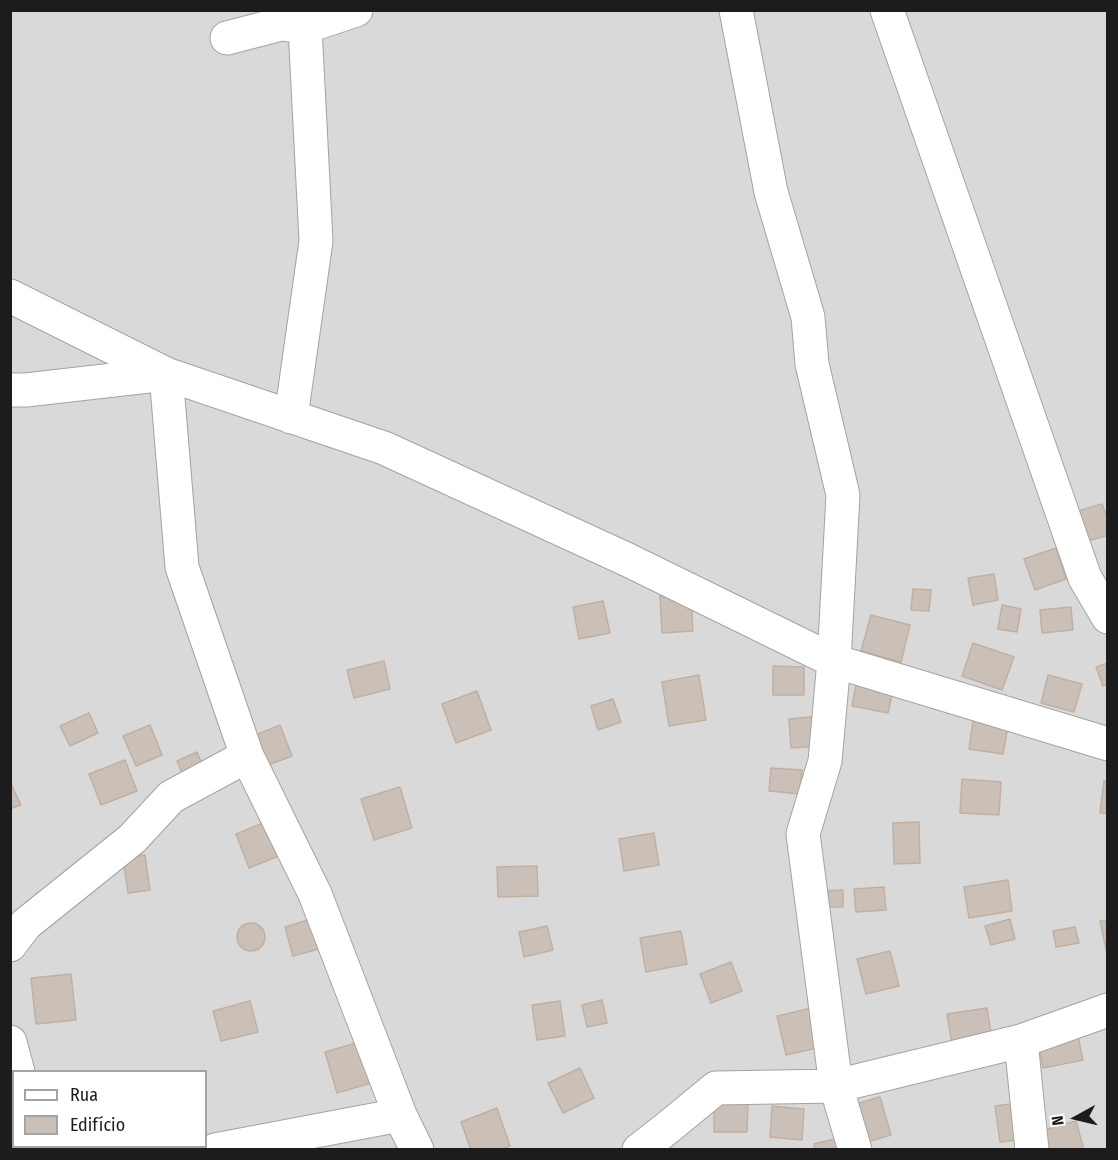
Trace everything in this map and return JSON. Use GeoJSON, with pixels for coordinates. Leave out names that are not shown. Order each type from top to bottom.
{"type":"FeatureCollection","features":[{"type":"Feature","properties":{"kind":"street"},"geometry":{"type":"LineString","coordinates":[[227,38],[281,24],[305,27],[356,10]]}},
{"type":"Feature","properties":{"kind":"street"},"geometry":{"type":"LineString","coordinates":[[736,10],[771,192],[808,317],[812,364],[843,495],[834,661],[825,761],[803,834],[836,1086],[855,1149]]}},
{"type":"Feature","properties":{"kind":"street"},"geometry":{"type":"LineString","coordinates":[[887,10],[1085,578],[1107,617]]}},
{"type":"Feature","properties":{"kind":"street"},"geometry":{"type":"LineString","coordinates":[[291,417],[316,241],[305,27]]}},
{"type":"Feature","properties":{"kind":"street"},"geometry":{"type":"LineString","coordinates":[[10,296],[166,374],[384,448],[628,560],[834,661],[1107,744]]}},
{"type":"Feature","properties":{"kind":"street"},"geometry":{"type":"LineString","coordinates":[[10,390],[166,374]]}},
{"type":"Feature","properties":{"kind":"street"},"geometry":{"type":"LineString","coordinates":[[166,374],[182,567],[247,756],[315,894],[400,1115],[417,1149]]}},
{"type":"Feature","properties":{"kind":"street"},"geometry":{"type":"LineString","coordinates":[[10,945],[26,924],[132,839],[171,797],[247,756]]}},
{"type":"Feature","properties":{"kind":"street"},"geometry":{"type":"LineString","coordinates":[[639,1149],[666,1130],[716,1088],[836,1086],[1021,1041],[1107,1010]]}},
{"type":"Feature","properties":{"kind":"street"},"geometry":{"type":"LineString","coordinates":[[1021,1041],[1032,1149]]}},
{"type":"Feature","properties":{"kind":"street"},"geometry":{"type":"LineString","coordinates":[[10,1042],[18,1070]]}},
{"type":"Feature","properties":{"kind":"street"},"geometry":{"type":"LineString","coordinates":[[215,1149],[400,1115]]}},
{"type":"Feature","properties":{"kind":"shaded area"},"geometry":{"type":"Polygon","coordinates":[[[10,11],[1107,11],[1107,1149],[11,1149],[10,11]]]}},
{"type":"Feature","properties":{"kind":"building"},"geometry":{"type":"Polygon","coordinates":[[[1102,504],[1108,520],[1108,535],[1088,541],[1078,511],[1102,504]]]}},
{"type":"Feature","properties":{"kind":"building"},"geometry":{"type":"Polygon","coordinates":[[[1056,548],[1066,579],[1035,590],[1024,559],[1056,548]]]}},
{"type":"Feature","properties":{"kind":"building"},"geometry":{"type":"Polygon","coordinates":[[[994,574],[998,600],[973,605],[968,578],[994,574]]]}},
{"type":"Feature","properties":{"kind":"building"},"geometry":{"type":"Polygon","coordinates":[[[913,589],[931,590],[929,611],[911,610],[913,589]]]}},
{"type":"Feature","properties":{"kind":"building"},"geometry":{"type":"Polygon","coordinates":[[[691,595],[693,631],[662,633],[660,596],[691,595]]]}},
{"type":"Feature","properties":{"kind":"building"},"geometry":{"type":"Polygon","coordinates":[[[603,601],[610,633],[579,639],[573,607],[603,601]]]}},
{"type":"Feature","properties":{"kind":"building"},"geometry":{"type":"Polygon","coordinates":[[[1002,605],[1021,609],[1017,632],[998,629],[1002,605]]]}},
{"type":"Feature","properties":{"kind":"building"},"geometry":{"type":"Polygon","coordinates":[[[1071,607],[1073,630],[1042,633],[1040,610],[1071,607]]]}},
{"type":"Feature","properties":{"kind":"building"},"geometry":{"type":"Polygon","coordinates":[[[871,615],[910,625],[901,662],[861,651],[871,615]]]}},
{"type":"Feature","properties":{"kind":"building"},"geometry":{"type":"Polygon","coordinates":[[[973,643],[1014,657],[1002,690],[962,676],[973,643]]]}},
{"type":"Feature","properties":{"kind":"building"},"geometry":{"type":"Polygon","coordinates":[[[384,661],[390,689],[354,698],[347,670],[384,661]]]}},
{"type":"Feature","properties":{"kind":"building"},"geometry":{"type":"Polygon","coordinates":[[[1108,663],[1108,684],[1103,686],[1096,667],[1108,663]]]}},
{"type":"Feature","properties":{"kind":"building"},"geometry":{"type":"Polygon","coordinates":[[[773,666],[804,667],[804,695],[773,695],[773,666]]]}},
{"type":"Feature","properties":{"kind":"building"},"geometry":{"type":"Polygon","coordinates":[[[858,674],[895,681],[888,713],[852,706],[858,674]]]}},
{"type":"Feature","properties":{"kind":"building"},"geometry":{"type":"Polygon","coordinates":[[[699,675],[706,720],[669,726],[662,682],[699,675]]]}},
{"type":"Feature","properties":{"kind":"building"},"geometry":{"type":"Polygon","coordinates":[[[1048,675],[1082,684],[1074,712],[1041,703],[1048,675]]]}},
{"type":"Feature","properties":{"kind":"building"},"geometry":{"type":"Polygon","coordinates":[[[477,691],[491,730],[456,743],[442,704],[477,691]]]}},
{"type":"Feature","properties":{"kind":"building"},"geometry":{"type":"Polygon","coordinates":[[[613,699],[621,722],[598,730],[591,706],[613,699]]]}},
{"type":"Feature","properties":{"kind":"building"},"geometry":{"type":"Polygon","coordinates":[[[89,713],[98,733],[70,746],[60,726],[89,713]]]}},
{"type":"Feature","properties":{"kind":"building"},"geometry":{"type":"Polygon","coordinates":[[[974,714],[1009,720],[1003,754],[969,749],[974,714]]]}},
{"type":"Feature","properties":{"kind":"building"},"geometry":{"type":"Polygon","coordinates":[[[820,716],[822,746],[791,748],[789,719],[820,716]]]}},
{"type":"Feature","properties":{"kind":"building"},"geometry":{"type":"Polygon","coordinates":[[[150,725],[162,755],[136,766],[123,736],[150,725]]]}},
{"type":"Feature","properties":{"kind":"building"},"geometry":{"type":"Polygon","coordinates":[[[280,725],[292,756],[263,767],[251,737],[280,725]]]}},
{"type":"Feature","properties":{"kind":"building"},"geometry":{"type":"Polygon","coordinates":[[[197,752],[205,770],[184,778],[177,761],[197,752]]]}},
{"type":"Feature","properties":{"kind":"building"},"geometry":{"type":"Polygon","coordinates":[[[125,760],[137,791],[101,805],[89,774],[125,760]]]}},
{"type":"Feature","properties":{"kind":"building"},"geometry":{"type":"Polygon","coordinates":[[[771,768],[802,770],[800,794],[769,791],[771,768]]]}},
{"type":"Feature","properties":{"kind":"building"},"geometry":{"type":"Polygon","coordinates":[[[962,779],[1001,782],[999,815],[960,813],[962,779]]]}},
{"type":"Feature","properties":{"kind":"building"},"geometry":{"type":"Polygon","coordinates":[[[1104,781],[1108,782],[1108,814],[1100,813],[1104,781]]]}},
{"type":"Feature","properties":{"kind":"building"},"geometry":{"type":"Polygon","coordinates":[[[10,782],[21,805],[10,809],[10,782]]]}},
{"type":"Feature","properties":{"kind":"building"},"geometry":{"type":"Polygon","coordinates":[[[400,787],[412,828],[374,840],[361,799],[400,787]]]}},
{"type":"Feature","properties":{"kind":"building"},"geometry":{"type":"Polygon","coordinates":[[[273,819],[286,853],[249,868],[236,834],[273,819]]]}},
{"type":"Feature","properties":{"kind":"building"},"geometry":{"type":"Polygon","coordinates":[[[919,822],[920,863],[894,864],[893,823],[919,822]]]}},
{"type":"Feature","properties":{"kind":"building"},"geometry":{"type":"Polygon","coordinates":[[[654,833],[659,865],[624,871],[619,839],[654,833]]]}},
{"type":"Feature","properties":{"kind":"building"},"geometry":{"type":"Polygon","coordinates":[[[145,855],[150,890],[128,893],[123,858],[145,855]]]}},
{"type":"Feature","properties":{"kind":"building"},"geometry":{"type":"Polygon","coordinates":[[[537,866],[538,896],[498,897],[497,867],[537,866]]]}},
{"type":"Feature","properties":{"kind":"building"},"geometry":{"type":"Polygon","coordinates":[[[1008,880],[1012,911],[969,918],[964,887],[1008,880]]]}},
{"type":"Feature","properties":{"kind":"building"},"geometry":{"type":"Polygon","coordinates":[[[884,887],[886,910],[856,912],[854,889],[884,887]]]}},
{"type":"Feature","properties":{"kind":"building"},"geometry":{"type":"Polygon","coordinates":[[[843,890],[843,907],[823,907],[823,891],[843,890]]]}},
{"type":"Feature","properties":{"kind":"building"},"geometry":{"type":"Polygon","coordinates":[[[321,916],[330,946],[293,956],[285,927],[321,916]]]}},
{"type":"Feature","properties":{"kind":"building"},"geometry":{"type":"Polygon","coordinates":[[[1010,919],[1015,939],[991,945],[985,926],[1010,919]]]}},
{"type":"Feature","properties":{"kind":"building"},"geometry":{"type":"Polygon","coordinates":[[[1108,920],[1108,959],[1100,921],[1108,920]]]}},
{"type":"Feature","properties":{"kind":"building"},"geometry":{"type":"Polygon","coordinates":[[[251,923],[261,927],[265,937],[261,947],[251,951],[241,947],[237,937],[241,927],[251,923]]]}},
{"type":"Feature","properties":{"kind":"building"},"geometry":{"type":"Polygon","coordinates":[[[547,926],[553,950],[524,957],[519,932],[547,926]]]}},
{"type":"Feature","properties":{"kind":"building"},"geometry":{"type":"Polygon","coordinates":[[[1075,927],[1079,943],[1056,947],[1053,931],[1075,927]]]}},
{"type":"Feature","properties":{"kind":"building"},"geometry":{"type":"Polygon","coordinates":[[[681,931],[687,964],[646,972],[640,938],[681,931]]]}},
{"type":"Feature","properties":{"kind":"building"},"geometry":{"type":"Polygon","coordinates":[[[890,951],[899,986],[866,994],[857,959],[890,951]]]}},
{"type":"Feature","properties":{"kind":"building"},"geometry":{"type":"Polygon","coordinates":[[[731,962],[742,991],[711,1003],[700,974],[731,962]]]}},
{"type":"Feature","properties":{"kind":"building"},"geometry":{"type":"Polygon","coordinates":[[[71,974],[76,1020],[36,1024],[31,978],[71,974]]]}},
{"type":"Feature","properties":{"kind":"building"},"geometry":{"type":"Polygon","coordinates":[[[602,1000],[607,1023],[587,1027],[582,1005],[602,1000]]]}},
{"type":"Feature","properties":{"kind":"building"},"geometry":{"type":"Polygon","coordinates":[[[250,1001],[258,1032],[221,1041],[213,1011],[250,1001]]]}},
{"type":"Feature","properties":{"kind":"building"},"geometry":{"type":"Polygon","coordinates":[[[560,1001],[565,1036],[537,1040],[532,1005],[560,1001]]]}},
{"type":"Feature","properties":{"kind":"building"},"geometry":{"type":"Polygon","coordinates":[[[812,1008],[821,1047],[786,1055],[777,1016],[812,1008]]]}},
{"type":"Feature","properties":{"kind":"building"},"geometry":{"type":"Polygon","coordinates":[[[987,1008],[992,1039],[952,1045],[947,1014],[987,1008]]]}},
{"type":"Feature","properties":{"kind":"building"},"geometry":{"type":"Polygon","coordinates":[[[1077,1031],[1083,1060],[1043,1068],[1038,1039],[1077,1031]]]}},
{"type":"Feature","properties":{"kind":"building"},"geometry":{"type":"Polygon","coordinates":[[[366,1040],[378,1081],[337,1093],[325,1052],[366,1040]]]}},
{"type":"Feature","properties":{"kind":"building"},"geometry":{"type":"Polygon","coordinates":[[[580,1068],[594,1098],[563,1113],[548,1083],[580,1068]]]}},
{"type":"Feature","properties":{"kind":"building"},"geometry":{"type":"Polygon","coordinates":[[[880,1097],[891,1135],[860,1144],[849,1106],[880,1097]]]}},
{"type":"Feature","properties":{"kind":"building"},"geometry":{"type":"Polygon","coordinates":[[[714,1098],[748,1099],[747,1132],[714,1132],[714,1098]]]}},
{"type":"Feature","properties":{"kind":"building"},"geometry":{"type":"Polygon","coordinates":[[[1025,1102],[1028,1139],[1000,1142],[995,1106],[1025,1102]]]}},
{"type":"Feature","properties":{"kind":"building"},"geometry":{"type":"Polygon","coordinates":[[[772,1106],[804,1109],[802,1140],[770,1137],[772,1106]]]}},
{"type":"Feature","properties":{"kind":"building"},"geometry":{"type":"Polygon","coordinates":[[[497,1108],[510,1146],[500,1150],[471,1150],[461,1122],[497,1108]]]}},
{"type":"Feature","properties":{"kind":"building"},"geometry":{"type":"Polygon","coordinates":[[[1076,1121],[1084,1150],[1049,1150],[1044,1130],[1076,1121]]]}},
{"type":"Feature","properties":{"kind":"building"},"geometry":{"type":"Polygon","coordinates":[[[843,1137],[846,1150],[815,1150],[814,1144],[843,1137]]]}},
{"type":"Feature","properties":{"kind":"building"},"geometry":{"type":"Polygon","coordinates":[[[124,1148],[164,1148],[164,1150],[124,1150],[124,1148]]]}}]}
